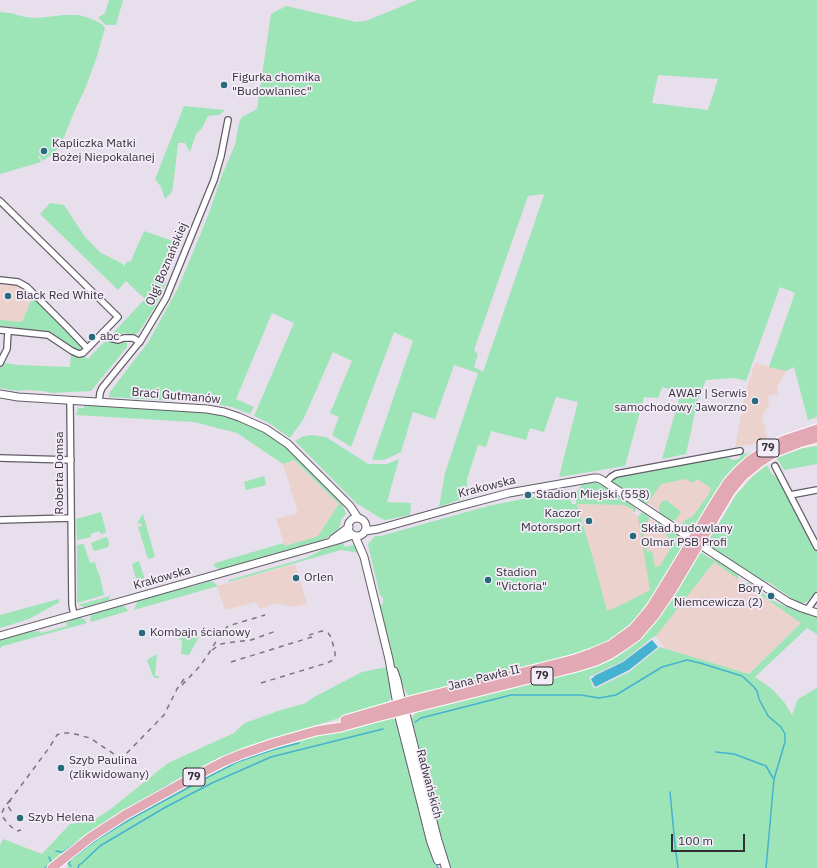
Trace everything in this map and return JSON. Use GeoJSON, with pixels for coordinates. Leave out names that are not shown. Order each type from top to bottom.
{"type":"FeatureCollection","features":[{"type":"Feature","properties":{"kind":"main road","name":"79"},"geometry":{"type":"LineString","coordinates":[[695,542],[724,487],[738,471],[763,451],[784,440],[817,430]]}},
{"type":"Feature","properties":{"kind":"main road","name":"79"},"geometry":{"type":"LineString","coordinates":[[695,542],[730,492],[743,476],[752,468],[769,456],[785,448],[817,438]]}},
{"type":"Feature","properties":{"kind":"main road","name":"Jana Pawła II"},"geometry":{"type":"LineString","coordinates":[[52,868],[82,843],[108,825],[225,761],[274,743],[341,727],[413,704],[575,659],[611,645],[633,628],[645,615],[695,542]]}},
{"type":"Feature","properties":{"kind":"main road"},"geometry":{"type":"LineString","coordinates":[[407,722],[413,704]]}},
{"type":"Feature","properties":{"kind":"main road","name":"Radwańskich"},"geometry":{"type":"LineString","coordinates":[[400,708],[407,722],[437,839],[446,868]]}},
{"type":"Feature","properties":{"kind":"main road","name":"Radwańskich"},"geometry":{"type":"LineString","coordinates":[[400,708],[431,841],[441,868]]}},
{"type":"Feature","properties":{"kind":"street","name":"Olgi Boznańskiej"},"geometry":{"type":"LineString","coordinates":[[100,402],[100,393],[102,388],[140,342],[166,298],[211,186],[221,156],[228,120]]}},
{"type":"Feature","properties":{"kind":"street"},"geometry":{"type":"LineString","coordinates":[[0,201],[118,317],[83,353],[79,354],[72,352],[48,335],[0,330]]}},
{"type":"Feature","properties":{"kind":"street"},"geometry":{"type":"LineString","coordinates":[[0,280],[18,282],[27,287],[87,348]]}},
{"type":"Feature","properties":{"kind":"street"},"geometry":{"type":"LineString","coordinates":[[0,363],[7,349],[8,331]]}},
{"type":"Feature","properties":{"kind":"street"},"geometry":{"type":"LineString","coordinates":[[103,332],[110,338],[118,340],[133,338],[140,342]]}},
{"type":"Feature","properties":{"kind":"street"},"geometry":{"type":"LineString","coordinates":[[0,394],[18,397],[70,400]]}},
{"type":"Feature","properties":{"kind":"street","name":"Braci Gutmanów"},"geometry":{"type":"LineString","coordinates":[[70,400],[207,410],[224,412],[245,419],[266,429],[288,444],[350,506],[358,518]]}},
{"type":"Feature","properties":{"kind":"street","name":"Roberta Domsa"},"geometry":{"type":"LineString","coordinates":[[70,400],[72,606],[74,615]]}},
{"type":"Feature","properties":{"kind":"street"},"geometry":{"type":"LineString","coordinates":[[740,451],[614,475],[606,483],[788,602],[817,613]]}},
{"type":"Feature","properties":{"kind":"street"},"geometry":{"type":"LineString","coordinates":[[0,458],[71,460]]}},
{"type":"Feature","properties":{"kind":"street"},"geometry":{"type":"LineString","coordinates":[[775,466],[817,545]]}},
{"type":"Feature","properties":{"kind":"street","name":"Krakowska"},"geometry":{"type":"LineString","coordinates":[[0,636],[494,497],[594,478],[600,479],[606,483]]}},
{"type":"Feature","properties":{"kind":"street"},"geometry":{"type":"LineString","coordinates":[[790,495],[817,490]]}},
{"type":"Feature","properties":{"kind":"street"},"geometry":{"type":"LineString","coordinates":[[345,501],[350,518],[350,531],[359,534]]}},
{"type":"Feature","properties":{"kind":"street"},"geometry":{"type":"LineString","coordinates":[[0,520],[71,518]]}},
{"type":"Feature","properties":{"kind":"street"},"geometry":{"type":"LineString","coordinates":[[350,524],[354,519],[358,518],[365,523],[366,527],[359,534]]}},
{"type":"Feature","properties":{"kind":"street","name":"Krakowska"},"geometry":{"type":"LineString","coordinates":[[365,523],[388,526]]}},
{"type":"Feature","properties":{"kind":"street","name":"Krakowska"},"geometry":{"type":"LineString","coordinates":[[330,542],[350,524]]}},
{"type":"Feature","properties":{"kind":"street"},"geometry":{"type":"LineString","coordinates":[[359,534],[400,708]]}},
{"type":"Feature","properties":{"kind":"street"},"geometry":{"type":"LineString","coordinates":[[807,610],[817,596]]}},
{"type":"Feature","properties":{"kind":"street"},"geometry":{"type":"LineString","coordinates":[[389,659],[400,693],[400,708]]}},
{"type":"Feature","properties":{"kind":"street"},"geometry":{"type":"LineString","coordinates":[[400,693],[413,704]]}},
{"type":"Feature","properties":{"kind":"shaded area"},"geometry":{"type":"Polygon","coordinates":[[[0,282],[21,285],[33,296],[22,322],[0,320],[0,282]]]}},
{"type":"Feature","properties":{"kind":"shaded area"},"geometry":{"type":"Polygon","coordinates":[[[755,363],[786,371],[777,387],[778,394],[768,396],[769,405],[762,416],[767,438],[757,443],[735,447],[746,390],[755,363]]]}},
{"type":"Feature","properties":{"kind":"shaded area"},"geometry":{"type":"Polygon","coordinates":[[[293,460],[339,504],[318,536],[285,546],[276,519],[298,513],[283,464],[293,460]]]}},
{"type":"Feature","properties":{"kind":"shaded area"},"geometry":{"type":"Polygon","coordinates":[[[723,472],[688,529],[627,490],[723,472]]]}},
{"type":"Feature","properties":{"kind":"shaded area"},"geometry":{"type":"Polygon","coordinates":[[[577,504],[623,505],[633,509],[633,512],[638,517],[642,514],[673,534],[678,545],[650,590],[607,611],[577,504]]]}},
{"type":"Feature","properties":{"kind":"shaded area"},"geometry":{"type":"Polygon","coordinates":[[[714,561],[801,623],[748,674],[664,648],[656,636],[714,561]]]}},
{"type":"Feature","properties":{"kind":"shaded area","name":"Orlen"},"geometry":{"type":"Polygon","coordinates":[[[295,564],[307,604],[294,607],[276,603],[260,609],[256,602],[225,610],[217,586],[295,564]]]}},
{"type":"Feature","properties":{"kind":"green space"},"geometry":{"type":"Polygon","coordinates":[[[109,0],[123,0],[116,25],[106,25],[98,18],[105,13],[109,0]]]}},
{"type":"Feature","properties":{"kind":"green space"},"geometry":{"type":"Polygon","coordinates":[[[417,0],[817,0],[817,417],[808,420],[794,367],[786,371],[769,367],[795,293],[780,287],[746,381],[735,378],[706,380],[697,403],[686,454],[662,459],[681,392],[662,387],[658,398],[644,397],[625,466],[559,477],[578,402],[556,397],[544,432],[530,428],[526,440],[491,431],[486,447],[478,445],[467,479],[467,497],[439,507],[445,473],[478,373],[454,365],[435,419],[413,412],[401,452],[384,460],[372,460],[413,341],[394,332],[351,447],[332,435],[339,417],[330,413],[352,361],[333,352],[304,418],[290,438],[269,423],[254,416],[294,323],[272,313],[236,399],[254,407],[250,414],[232,407],[210,403],[109,397],[110,392],[149,341],[178,288],[235,145],[239,123],[242,117],[257,109],[271,14],[286,6],[356,22],[366,21],[417,0]],[[658,75],[652,103],[708,110],[718,79],[658,75]],[[544,195],[528,196],[474,350],[478,354],[474,367],[483,372],[544,195]]]}},
{"type":"Feature","properties":{"kind":"green space"},"geometry":{"type":"Polygon","coordinates":[[[0,12],[37,18],[79,15],[102,24],[105,28],[85,89],[59,147],[53,154],[42,161],[39,155],[38,156],[41,162],[0,174],[0,12]]]}},
{"type":"Feature","properties":{"kind":"green space"},"geometry":{"type":"Polygon","coordinates":[[[184,106],[225,110],[219,115],[208,116],[202,128],[196,134],[190,152],[185,143],[178,143],[172,192],[165,199],[161,187],[155,179],[184,106]]]}},
{"type":"Feature","properties":{"kind":"green space"},"geometry":{"type":"Polygon","coordinates":[[[50,203],[64,205],[85,237],[101,253],[123,264],[123,267],[128,261],[130,263],[144,231],[179,243],[166,273],[166,283],[155,307],[138,333],[135,335],[124,333],[117,335],[113,333],[145,299],[126,281],[118,290],[40,214],[50,203]]]}},
{"type":"Feature","properties":{"kind":"green space"},"geometry":{"type":"Polygon","coordinates":[[[33,296],[85,347],[80,353],[88,359],[107,339],[118,343],[127,343],[127,347],[91,391],[51,393],[43,391],[18,391],[0,388],[0,369],[4,363],[70,367],[71,353],[55,337],[18,329],[16,327],[0,326],[0,320],[22,322],[33,296]]]}},
{"type":"Feature","properties":{"kind":"green space"},"geometry":{"type":"Polygon","coordinates":[[[85,404],[216,413],[261,429],[288,449],[339,498],[346,514],[341,520],[339,529],[334,534],[320,541],[218,569],[214,566],[215,563],[284,543],[285,546],[318,536],[339,504],[294,460],[283,464],[237,433],[194,422],[76,415],[78,408],[84,408],[85,404]]]}},
{"type":"Feature","properties":{"kind":"green space"},"geometry":{"type":"Polygon","coordinates":[[[311,435],[326,437],[368,464],[387,464],[399,459],[387,502],[411,503],[410,515],[386,520],[356,503],[295,441],[302,437],[311,435]]]}},
{"type":"Feature","properties":{"kind":"green space"},"geometry":{"type":"Polygon","coordinates":[[[817,446],[817,464],[784,470],[777,458],[804,448],[817,446]]]}},
{"type":"Feature","properties":{"kind":"green space"},"geometry":{"type":"Polygon","coordinates":[[[753,452],[737,467],[697,525],[689,531],[683,529],[683,522],[692,517],[709,494],[711,488],[697,479],[693,483],[686,479],[661,484],[647,504],[643,504],[616,486],[613,480],[617,476],[726,457],[734,460],[740,458],[741,455],[753,452]]]}},
{"type":"Feature","properties":{"kind":"green space"},"geometry":{"type":"Polygon","coordinates":[[[767,465],[772,474],[778,477],[817,553],[817,590],[809,600],[804,603],[795,601],[770,583],[762,580],[712,548],[710,538],[736,495],[753,476],[767,465]]]}},
{"type":"Feature","properties":{"kind":"green space"},"geometry":{"type":"Polygon","coordinates":[[[264,476],[266,484],[246,490],[244,482],[264,476]]]}},
{"type":"Feature","properties":{"kind":"green space","name":"Stadion \"Victoria\""},"geometry":{"type":"Polygon","coordinates":[[[598,483],[636,508],[635,512],[633,512],[633,509],[623,505],[577,504],[607,611],[650,590],[638,517],[642,512],[649,517],[643,529],[647,552],[652,551],[655,567],[660,566],[672,546],[668,536],[653,526],[653,523],[657,522],[682,539],[683,547],[645,610],[631,626],[614,639],[596,648],[415,697],[409,696],[395,669],[379,605],[383,604],[383,598],[380,595],[368,545],[375,536],[381,536],[488,506],[567,490],[572,504],[576,504],[577,492],[582,484],[598,483]]]}},
{"type":"Feature","properties":{"kind":"green space"},"geometry":{"type":"Polygon","coordinates":[[[666,500],[679,510],[680,513],[675,520],[667,520],[660,515],[660,504],[666,500]]]}},
{"type":"Feature","properties":{"kind":"green space"},"geometry":{"type":"Polygon","coordinates":[[[101,512],[106,531],[105,533],[101,534],[99,531],[91,534],[91,537],[77,540],[76,519],[101,512]]]}},
{"type":"Feature","properties":{"kind":"green space"},"geometry":{"type":"Polygon","coordinates":[[[143,514],[155,557],[148,559],[138,527],[142,526],[141,523],[137,524],[143,514]]]}},
{"type":"Feature","properties":{"kind":"green space"},"geometry":{"type":"Polygon","coordinates":[[[106,537],[109,544],[108,547],[95,551],[93,550],[91,543],[106,537]]]}},
{"type":"Feature","properties":{"kind":"green space"},"geometry":{"type":"Polygon","coordinates":[[[342,540],[345,547],[355,545],[358,547],[360,553],[341,550],[229,582],[229,580],[306,558],[342,540]]]}},
{"type":"Feature","properties":{"kind":"green space"},"geometry":{"type":"Polygon","coordinates":[[[77,545],[84,545],[90,563],[95,562],[104,595],[77,603],[77,545]]]}},
{"type":"Feature","properties":{"kind":"green space"},"geometry":{"type":"Polygon","coordinates":[[[700,553],[711,559],[712,558],[737,574],[738,579],[714,562],[656,636],[623,661],[589,677],[594,689],[629,672],[660,647],[749,674],[801,623],[745,584],[747,583],[750,583],[775,602],[817,618],[817,634],[807,628],[755,677],[772,689],[784,702],[792,715],[798,699],[817,688],[817,868],[448,868],[433,813],[429,790],[413,727],[412,720],[416,712],[604,661],[700,553]]]}},
{"type":"Feature","properties":{"kind":"green space"},"geometry":{"type":"Polygon","coordinates":[[[139,561],[145,580],[137,582],[132,564],[139,561]]]}},
{"type":"Feature","properties":{"kind":"green space"},"geometry":{"type":"Polygon","coordinates":[[[210,581],[218,586],[134,610],[138,600],[210,581]]]}},
{"type":"Feature","properties":{"kind":"green space"},"geometry":{"type":"Polygon","coordinates":[[[110,596],[109,600],[85,607],[78,605],[110,596]]]}},
{"type":"Feature","properties":{"kind":"green space"},"geometry":{"type":"Polygon","coordinates":[[[59,599],[59,603],[29,619],[0,628],[0,615],[59,599]]]}},
{"type":"Feature","properties":{"kind":"green space"},"geometry":{"type":"Polygon","coordinates":[[[121,605],[128,611],[91,622],[90,617],[92,613],[121,605]]]}},
{"type":"Feature","properties":{"kind":"green space"},"geometry":{"type":"Polygon","coordinates":[[[77,617],[84,619],[87,623],[0,648],[0,639],[23,633],[39,631],[41,633],[67,626],[66,623],[77,617]]]}},
{"type":"Feature","properties":{"kind":"green space"},"geometry":{"type":"Polygon","coordinates":[[[198,633],[199,637],[189,655],[181,654],[182,640],[178,639],[198,633]]]}},
{"type":"Feature","properties":{"kind":"green space"},"geometry":{"type":"Polygon","coordinates":[[[157,654],[155,676],[159,676],[158,678],[155,678],[147,660],[157,654]]]}},
{"type":"Feature","properties":{"kind":"green space"},"geometry":{"type":"Polygon","coordinates":[[[387,667],[391,696],[390,700],[386,704],[290,733],[237,752],[185,775],[109,821],[48,868],[0,868],[0,845],[3,839],[42,854],[70,824],[93,821],[112,808],[168,763],[234,733],[245,723],[306,703],[314,697],[362,672],[387,667]]]}},
{"type":"Feature","properties":{"kind":"green space"},"geometry":{"type":"Polygon","coordinates":[[[385,718],[396,721],[419,812],[437,868],[67,868],[68,860],[98,836],[126,818],[218,768],[241,758],[293,741],[385,718]]]}},
{"type":"Feature","properties":{"kind":"water"},"geometry":{"type":"Polygon","coordinates":[[[652,640],[658,647],[629,670],[595,687],[591,679],[594,676],[623,662],[652,640]]]}},
{"type":"Feature","properties":{"kind":"waterway"},"geometry":{"type":"LineString","coordinates":[[415,722],[421,718],[511,695],[581,695],[599,698],[616,695],[662,667],[687,660],[742,676],[757,691],[759,699],[768,716],[781,727],[785,734],[785,742],[774,779],[766,868]]}},
{"type":"Feature","properties":{"kind":"waterway"},"geometry":{"type":"LineString","coordinates":[[78,868],[79,865],[100,846],[164,808],[212,783],[271,757],[383,729]]}},
{"type":"Feature","properties":{"kind":"waterway"},"geometry":{"type":"LineString","coordinates":[[71,866],[69,864],[70,860],[99,838],[206,778],[237,762],[272,750],[299,743]]}},
{"type":"Feature","properties":{"kind":"waterway"},"geometry":{"type":"LineString","coordinates":[[716,752],[734,754],[766,766],[773,778]]}},
{"type":"Feature","properties":{"kind":"waterway"},"geometry":{"type":"LineString","coordinates":[[127,809],[169,785]]}},
{"type":"Feature","properties":{"kind":"waterway"},"geometry":{"type":"LineString","coordinates":[[670,792],[678,868]]}},
{"type":"Feature","properties":{"kind":"waterway"},"geometry":{"type":"LineString","coordinates":[[56,851],[63,852],[110,819]]}},
{"type":"Feature","properties":{"kind":"waterway"},"geometry":{"type":"LineString","coordinates":[[45,868],[51,862],[49,857]]}},
{"type":"Feature","properties":{"kind":"waterway"},"geometry":{"type":"LineString","coordinates":[[436,863],[438,868]]}},
{"type":"Feature","properties":{"kind":"railway"},"geometry":{"type":"LineString","coordinates":[[182,685],[200,666],[220,635],[228,626],[265,615]]}},
{"type":"Feature","properties":{"kind":"railway"},"geometry":{"type":"LineString","coordinates":[[212,650],[221,644],[251,640],[276,631]]}},
{"type":"Feature","properties":{"kind":"railway"},"geometry":{"type":"LineString","coordinates":[[261,683],[333,660],[335,657],[335,652],[331,637],[328,633],[322,631],[306,636]]}},
{"type":"Feature","properties":{"kind":"railway"},"geometry":{"type":"LineString","coordinates":[[231,662],[312,637]]}},
{"type":"Feature","properties":{"kind":"railway"},"geometry":{"type":"LineString","coordinates":[[11,811],[8,806],[11,799],[57,735],[61,733],[71,733],[90,738],[117,756],[122,757],[164,715],[177,689],[184,679]]}},
{"type":"Feature","properties":{"kind":"railway"},"geometry":{"type":"LineString","coordinates":[[10,800],[4,808],[2,816],[15,830],[21,830]]}},
{"type":"Feature","properties":{"kind":"place","name":"Figurka chomika \"Budowlaniec\""},"geometry":{"type":"Point","coordinates":[224,85]}},
{"type":"Feature","properties":{"kind":"place","name":"Kapliczka Matki Bożej Niepokalanej"},"geometry":{"type":"Point","coordinates":[44,151]}},
{"type":"Feature","properties":{"kind":"place","name":"Black Red White"},"geometry":{"type":"Point","coordinates":[8,296]}},
{"type":"Feature","properties":{"kind":"place","name":"abc"},"geometry":{"type":"Point","coordinates":[92,337]}},
{"type":"Feature","properties":{"kind":"place","name":"AWAP | Serwis samochodowy Jaworzno"},"geometry":{"type":"Point","coordinates":[755,401]}},
{"type":"Feature","properties":{"kind":"place","name":"Stadion Miejski (558)"},"geometry":{"type":"Point","coordinates":[528,495]}},
{"type":"Feature","properties":{"kind":"place","name":"Kaczor Motorsport"},"geometry":{"type":"Point","coordinates":[589,521]}},
{"type":"Feature","properties":{"kind":"place","name":"Skład budowlany Olmar PSB Profi"},"geometry":{"type":"Point","coordinates":[633,536]}},
{"type":"Feature","properties":{"kind":"place","name":"Orlen"},"geometry":{"type":"Point","coordinates":[296,578]}},
{"type":"Feature","properties":{"kind":"place","name":"Stadion \"Victoria\""},"geometry":{"type":"Point","coordinates":[488,580]}},
{"type":"Feature","properties":{"kind":"place","name":"Bory Niemcewicza (2)"},"geometry":{"type":"Point","coordinates":[771,596]}},
{"type":"Feature","properties":{"kind":"place","name":"Kombajn ścianowy"},"geometry":{"type":"Point","coordinates":[142,633]}},
{"type":"Feature","properties":{"kind":"place","name":"Szyb Paulina (zlikwidowany)"},"geometry":{"type":"Point","coordinates":[61,768]}},
{"type":"Feature","properties":{"kind":"place","name":"Szyb Helena"},"geometry":{"type":"Point","coordinates":[20,818]}}]}
